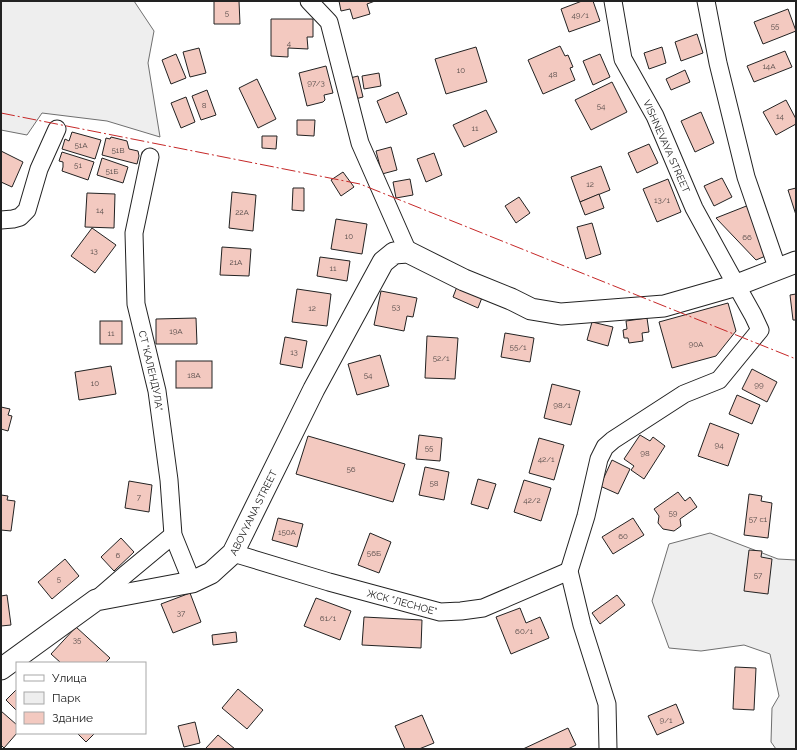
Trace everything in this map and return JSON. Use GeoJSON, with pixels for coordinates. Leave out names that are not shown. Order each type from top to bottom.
{"type":"FeatureCollection","features":[{"type":"Feature","properties":{"kind":"street"},"geometry":{"type":"LineString","coordinates":[[309,1],[329,22],[360,143],[408,252],[464,280],[511,299],[531,309],[561,314],[664,306],[737,285],[787,266],[746,177],[720,70],[706,1]]}},
{"type":"Feature","properties":{"kind":"street","name":"VISHNEVAYA STREET"},"geometry":{"type":"LineString","coordinates":[[569,571],[586,516],[600,459],[605,447],[613,440],[684,394],[718,380],[760,330],[694,208],[655,116],[624,59],[613,1]]}},
{"type":"Feature","properties":{"kind":"street"},"geometry":{"type":"LineString","coordinates":[[1,220],[20,217],[27,210],[39,169],[57,129]]}},
{"type":"Feature","properties":{"kind":"street","name":"СТ \"КАЛЕНДУЛА\""},"geometry":{"type":"LineString","coordinates":[[150,157],[134,233],[136,304],[157,391],[169,480],[174,535],[192,582]]}},
{"type":"Feature","properties":{"kind":"street","name":"ABOVYANA STREET"},"geometry":{"type":"LineString","coordinates":[[1,669],[96,600],[192,582],[211,573],[234,553],[314,389],[383,262],[394,253],[408,252]]}},
{"type":"Feature","properties":{"kind":"street"},"geometry":{"type":"LineString","coordinates":[[96,600],[174,535]]}},
{"type":"Feature","properties":{"kind":"street","name":"ЖСК \"ЛЕСНОЕ\""},"geometry":{"type":"LineString","coordinates":[[234,553],[329,582],[440,612],[483,608],[569,571]]}},
{"type":"Feature","properties":{"kind":"street"},"geometry":{"type":"LineString","coordinates":[[569,571],[582,625],[607,704],[608,749]]}},
{"type":"Feature","properties":{"kind":"green space"},"geometry":{"type":"Polygon","coordinates":[[[1,1],[134,1],[154,31],[148,63],[160,137],[107,121],[42,113],[27,135],[1,130],[1,1]]]}},
{"type":"Feature","properties":{"kind":"green space"},"geometry":{"type":"Polygon","coordinates":[[[710,533],[778,559],[796,560],[796,749],[776,749],[771,742],[772,708],[779,696],[770,654],[744,645],[701,651],[669,648],[652,601],[669,544],[710,533]]]}},
{"type":"Feature","properties":{"kind":"building"},"geometry":{"type":"Polygon","coordinates":[[[214,1],[239,1],[240,24],[214,24],[214,1]]]}},
{"type":"Feature","properties":{"kind":"building"},"geometry":{"type":"Polygon","coordinates":[[[339,1],[375,1],[367,4],[370,14],[353,19],[350,9],[341,11],[339,1]]]}},
{"type":"Feature","properties":{"kind":"building"},"geometry":{"type":"Polygon","coordinates":[[[582,1],[593,1],[600,21],[569,32],[561,9],[582,1]]]}},
{"type":"Feature","properties":{"kind":"building"},"geometry":{"type":"Polygon","coordinates":[[[788,9],[796,31],[763,44],[754,22],[788,9]]]}},
{"type":"Feature","properties":{"kind":"building"},"geometry":{"type":"Polygon","coordinates":[[[271,19],[313,19],[313,37],[307,37],[308,49],[288,48],[288,57],[271,56],[271,19]]]}},
{"type":"Feature","properties":{"kind":"building"},"geometry":{"type":"Polygon","coordinates":[[[697,34],[703,53],[681,61],[675,42],[697,34]]]}},
{"type":"Feature","properties":{"kind":"building"},"geometry":{"type":"Polygon","coordinates":[[[560,46],[565,56],[568,55],[573,67],[570,68],[575,80],[543,94],[528,60],[560,46]]]}},
{"type":"Feature","properties":{"kind":"building"},"geometry":{"type":"Polygon","coordinates":[[[476,47],[487,82],[446,94],[435,59],[476,47]]]}},
{"type":"Feature","properties":{"kind":"building"},"geometry":{"type":"Polygon","coordinates":[[[662,47],[666,63],[649,69],[644,53],[662,47]]]}},
{"type":"Feature","properties":{"kind":"building"},"geometry":{"type":"Polygon","coordinates":[[[199,48],[206,73],[190,77],[183,52],[199,48]]]}},
{"type":"Feature","properties":{"kind":"building"},"geometry":{"type":"Polygon","coordinates":[[[785,51],[792,67],[754,82],[747,66],[785,51]]]}},
{"type":"Feature","properties":{"kind":"building"},"geometry":{"type":"Polygon","coordinates":[[[176,54],[186,78],[171,84],[162,60],[176,54]]]}},
{"type":"Feature","properties":{"kind":"building"},"geometry":{"type":"Polygon","coordinates":[[[600,54],[610,77],[593,85],[583,61],[600,54]]]}},
{"type":"Feature","properties":{"kind":"building"},"geometry":{"type":"Polygon","coordinates":[[[326,66],[333,93],[324,95],[325,100],[323,102],[307,106],[299,73],[326,66]]]}},
{"type":"Feature","properties":{"kind":"building"},"geometry":{"type":"Polygon","coordinates":[[[685,70],[690,82],[671,90],[666,79],[685,70]]]}},
{"type":"Feature","properties":{"kind":"building"},"geometry":{"type":"Polygon","coordinates":[[[379,73],[381,86],[364,89],[362,76],[379,73]]]}},
{"type":"Feature","properties":{"kind":"building"},"geometry":{"type":"Polygon","coordinates":[[[358,76],[363,97],[355,99],[350,78],[358,76]]]}},
{"type":"Feature","properties":{"kind":"building"},"geometry":{"type":"Polygon","coordinates":[[[257,79],[276,119],[258,128],[239,88],[257,79]]]}},
{"type":"Feature","properties":{"kind":"building"},"geometry":{"type":"Polygon","coordinates":[[[612,82],[627,112],[591,130],[575,100],[612,82]]]}},
{"type":"Feature","properties":{"kind":"building"},"geometry":{"type":"Polygon","coordinates":[[[207,90],[216,115],[201,120],[192,96],[207,90]]]}},
{"type":"Feature","properties":{"kind":"building"},"geometry":{"type":"Polygon","coordinates":[[[398,92],[407,114],[386,123],[377,101],[398,92]]]}},
{"type":"Feature","properties":{"kind":"building"},"geometry":{"type":"Polygon","coordinates":[[[186,97],[195,122],[181,128],[171,103],[186,97]]]}},
{"type":"Feature","properties":{"kind":"building"},"geometry":{"type":"Polygon","coordinates":[[[786,100],[796,119],[796,124],[776,135],[763,112],[786,100]]]}},
{"type":"Feature","properties":{"kind":"building"},"geometry":{"type":"Polygon","coordinates":[[[486,110],[497,132],[464,147],[453,125],[486,110]]]}},
{"type":"Feature","properties":{"kind":"building"},"geometry":{"type":"Polygon","coordinates":[[[701,112],[714,143],[695,152],[681,121],[701,112]]]}},
{"type":"Feature","properties":{"kind":"building"},"geometry":{"type":"Polygon","coordinates":[[[297,120],[315,120],[314,136],[297,135],[297,120]]]}},
{"type":"Feature","properties":{"kind":"building"},"geometry":{"type":"Polygon","coordinates":[[[72,132],[101,140],[95,159],[62,149],[65,139],[69,141],[72,132]]]}},
{"type":"Feature","properties":{"kind":"building"},"geometry":{"type":"Polygon","coordinates":[[[262,136],[277,136],[276,149],[262,148],[262,136]]]}},
{"type":"Feature","properties":{"kind":"building"},"geometry":{"type":"Polygon","coordinates":[[[111,137],[127,141],[129,149],[138,151],[139,156],[137,164],[102,155],[106,138],[110,139],[111,137]]]}},
{"type":"Feature","properties":{"kind":"building"},"geometry":{"type":"Polygon","coordinates":[[[649,144],[658,163],[637,173],[628,153],[649,144]]]}},
{"type":"Feature","properties":{"kind":"building"},"geometry":{"type":"Polygon","coordinates":[[[391,147],[397,170],[382,174],[376,151],[391,147]]]}},
{"type":"Feature","properties":{"kind":"building"},"geometry":{"type":"Polygon","coordinates":[[[1,151],[23,162],[12,187],[1,182],[1,151]]]}},
{"type":"Feature","properties":{"kind":"building"},"geometry":{"type":"Polygon","coordinates":[[[62,152],[94,162],[88,180],[62,171],[63,162],[59,161],[62,152]]]}},
{"type":"Feature","properties":{"kind":"building"},"geometry":{"type":"Polygon","coordinates":[[[434,153],[442,175],[426,182],[417,159],[434,153]]]}},
{"type":"Feature","properties":{"kind":"building"},"geometry":{"type":"Polygon","coordinates":[[[102,158],[128,167],[123,183],[97,175],[102,158]]]}},
{"type":"Feature","properties":{"kind":"building"},"geometry":{"type":"Polygon","coordinates":[[[601,166],[610,190],[580,202],[571,177],[601,166]]]}},
{"type":"Feature","properties":{"kind":"building"},"geometry":{"type":"Polygon","coordinates":[[[343,172],[354,187],[341,196],[331,180],[343,172]]]}},
{"type":"Feature","properties":{"kind":"building"},"geometry":{"type":"Polygon","coordinates":[[[722,178],[732,197],[714,206],[704,186],[722,178]]]}},
{"type":"Feature","properties":{"kind":"building"},"geometry":{"type":"Polygon","coordinates":[[[410,179],[413,195],[396,198],[393,182],[410,179]]]}},
{"type":"Feature","properties":{"kind":"building"},"geometry":{"type":"Polygon","coordinates":[[[668,179],[681,212],[657,222],[643,189],[668,179]]]}},
{"type":"Feature","properties":{"kind":"building"},"geometry":{"type":"Polygon","coordinates":[[[293,188],[304,188],[304,211],[292,210],[293,188]]]}},
{"type":"Feature","properties":{"kind":"building"},"geometry":{"type":"Polygon","coordinates":[[[796,188],[796,215],[788,190],[796,188]]]}},
{"type":"Feature","properties":{"kind":"building"},"geometry":{"type":"Polygon","coordinates":[[[232,192],[256,195],[253,231],[229,228],[232,192]]]}},
{"type":"Feature","properties":{"kind":"building"},"geometry":{"type":"Polygon","coordinates":[[[87,193],[115,194],[114,228],[85,227],[87,193]]]}},
{"type":"Feature","properties":{"kind":"building"},"geometry":{"type":"Polygon","coordinates":[[[599,194],[604,208],[585,215],[580,202],[599,194]]]}},
{"type":"Feature","properties":{"kind":"building"},"geometry":{"type":"Polygon","coordinates":[[[519,197],[530,213],[516,223],[505,206],[519,197]]]}},
{"type":"Feature","properties":{"kind":"building"},"geometry":{"type":"Polygon","coordinates":[[[749,205],[768,255],[756,260],[716,218],[749,205]]]}},
{"type":"Feature","properties":{"kind":"building"},"geometry":{"type":"Polygon","coordinates":[[[336,219],[367,224],[362,254],[331,249],[336,219]]]}},
{"type":"Feature","properties":{"kind":"building"},"geometry":{"type":"Polygon","coordinates":[[[592,223],[601,254],[586,259],[577,227],[592,223]]]}},
{"type":"Feature","properties":{"kind":"building"},"geometry":{"type":"Polygon","coordinates":[[[92,228],[116,245],[95,273],[71,256],[92,228]]]}},
{"type":"Feature","properties":{"kind":"building"},"geometry":{"type":"Polygon","coordinates":[[[222,247],[251,249],[249,276],[220,275],[222,247]]]}},
{"type":"Feature","properties":{"kind":"building"},"geometry":{"type":"Polygon","coordinates":[[[320,257],[350,261],[347,281],[317,276],[320,257]]]}},
{"type":"Feature","properties":{"kind":"building"},"geometry":{"type":"Polygon","coordinates":[[[458,284],[483,295],[478,308],[453,297],[458,284]]]}},
{"type":"Feature","properties":{"kind":"building"},"geometry":{"type":"Polygon","coordinates":[[[297,289],[331,294],[327,326],[292,322],[297,289]]]}},
{"type":"Feature","properties":{"kind":"building"},"geometry":{"type":"Polygon","coordinates":[[[381,291],[417,298],[413,317],[407,316],[404,331],[374,325],[381,291]]]}},
{"type":"Feature","properties":{"kind":"building"},"geometry":{"type":"Polygon","coordinates":[[[796,294],[796,320],[793,320],[790,295],[796,294]]]}},
{"type":"Feature","properties":{"kind":"building"},"geometry":{"type":"Polygon","coordinates":[[[728,303],[736,331],[716,356],[672,368],[659,322],[728,303]]]}},
{"type":"Feature","properties":{"kind":"building"},"geometry":{"type":"Polygon","coordinates":[[[196,318],[197,344],[156,344],[156,319],[196,318]]]}},
{"type":"Feature","properties":{"kind":"building"},"geometry":{"type":"Polygon","coordinates":[[[647,318],[649,332],[642,333],[643,341],[629,343],[628,338],[624,338],[623,330],[627,329],[626,321],[647,318]]]}},
{"type":"Feature","properties":{"kind":"building"},"geometry":{"type":"Polygon","coordinates":[[[100,321],[122,321],[122,344],[100,344],[100,321]]]}},
{"type":"Feature","properties":{"kind":"building"},"geometry":{"type":"Polygon","coordinates":[[[592,322],[613,327],[608,346],[587,340],[592,322]]]}},
{"type":"Feature","properties":{"kind":"building"},"geometry":{"type":"Polygon","coordinates":[[[505,333],[534,338],[530,362],[501,357],[505,333]]]}},
{"type":"Feature","properties":{"kind":"building"},"geometry":{"type":"Polygon","coordinates":[[[427,336],[458,338],[455,379],[425,378],[427,336]]]}},
{"type":"Feature","properties":{"kind":"building"},"geometry":{"type":"Polygon","coordinates":[[[285,337],[307,341],[302,368],[280,364],[285,337]]]}},
{"type":"Feature","properties":{"kind":"building"},"geometry":{"type":"Polygon","coordinates":[[[380,355],[389,386],[357,395],[348,364],[380,355]]]}},
{"type":"Feature","properties":{"kind":"building"},"geometry":{"type":"Polygon","coordinates":[[[176,361],[212,361],[212,388],[176,388],[176,361]]]}},
{"type":"Feature","properties":{"kind":"building"},"geometry":{"type":"Polygon","coordinates":[[[111,366],[116,394],[79,400],[75,372],[111,366]]]}},
{"type":"Feature","properties":{"kind":"building"},"geometry":{"type":"Polygon","coordinates":[[[752,369],[777,382],[767,402],[742,389],[752,369]]]}},
{"type":"Feature","properties":{"kind":"building"},"geometry":{"type":"Polygon","coordinates":[[[552,384],[580,391],[571,425],[544,418],[552,384]]]}},
{"type":"Feature","properties":{"kind":"building"},"geometry":{"type":"Polygon","coordinates":[[[737,395],[760,405],[752,424],[729,414],[737,395]]]}},
{"type":"Feature","properties":{"kind":"building"},"geometry":{"type":"Polygon","coordinates":[[[1,407],[10,409],[8,415],[12,416],[8,431],[1,429],[1,407]]]}},
{"type":"Feature","properties":{"kind":"building"},"geometry":{"type":"Polygon","coordinates":[[[710,423],[739,434],[728,466],[698,456],[710,423]]]}},
{"type":"Feature","properties":{"kind":"building"},"geometry":{"type":"Polygon","coordinates":[[[419,435],[442,438],[440,461],[416,459],[419,435]]]}},
{"type":"Feature","properties":{"kind":"building"},"geometry":{"type":"Polygon","coordinates":[[[640,435],[650,441],[653,437],[665,446],[644,479],[631,470],[634,466],[624,459],[640,435]]]}},
{"type":"Feature","properties":{"kind":"building"},"geometry":{"type":"Polygon","coordinates":[[[308,436],[405,464],[393,502],[296,474],[308,436]]]}},
{"type":"Feature","properties":{"kind":"building"},"geometry":{"type":"Polygon","coordinates":[[[539,438],[564,445],[554,480],[529,473],[539,438]]]}},
{"type":"Feature","properties":{"kind":"building"},"geometry":{"type":"Polygon","coordinates":[[[612,460],[630,469],[618,494],[600,486],[612,460]]]}},
{"type":"Feature","properties":{"kind":"building"},"geometry":{"type":"Polygon","coordinates":[[[425,467],[449,472],[444,500],[419,495],[425,467]]]}},
{"type":"Feature","properties":{"kind":"building"},"geometry":{"type":"Polygon","coordinates":[[[478,479],[496,484],[488,509],[471,504],[478,479]]]}},
{"type":"Feature","properties":{"kind":"building"},"geometry":{"type":"Polygon","coordinates":[[[524,480],[551,488],[541,521],[514,512],[524,480]]]}},
{"type":"Feature","properties":{"kind":"building"},"geometry":{"type":"Polygon","coordinates":[[[129,481],[152,485],[149,512],[125,508],[129,481]]]}},
{"type":"Feature","properties":{"kind":"building"},"geometry":{"type":"Polygon","coordinates":[[[678,492],[685,501],[690,497],[697,507],[680,519],[681,526],[674,531],[663,529],[658,523],[659,516],[654,509],[678,492]]]}},
{"type":"Feature","properties":{"kind":"building"},"geometry":{"type":"Polygon","coordinates":[[[749,494],[762,496],[761,501],[772,503],[768,538],[744,535],[749,494]]]}},
{"type":"Feature","properties":{"kind":"building"},"geometry":{"type":"Polygon","coordinates":[[[1,495],[8,496],[7,500],[15,501],[11,531],[1,530],[1,495]]]}},
{"type":"Feature","properties":{"kind":"building"},"geometry":{"type":"Polygon","coordinates":[[[278,518],[303,524],[297,547],[272,540],[278,518]]]}},
{"type":"Feature","properties":{"kind":"building"},"geometry":{"type":"Polygon","coordinates":[[[633,518],[644,535],[613,554],[602,537],[633,518]]]}},
{"type":"Feature","properties":{"kind":"building"},"geometry":{"type":"Polygon","coordinates":[[[370,533],[391,542],[379,573],[358,565],[370,533]]]}},
{"type":"Feature","properties":{"kind":"building"},"geometry":{"type":"Polygon","coordinates":[[[121,538],[134,552],[114,571],[101,557],[121,538]]]}},
{"type":"Feature","properties":{"kind":"building"},"geometry":{"type":"Polygon","coordinates":[[[749,550],[762,551],[761,557],[772,559],[768,594],[744,591],[749,550]]]}},
{"type":"Feature","properties":{"kind":"building"},"geometry":{"type":"Polygon","coordinates":[[[65,559],[79,576],[52,599],[38,582],[65,559]]]}},
{"type":"Feature","properties":{"kind":"building"},"geometry":{"type":"Polygon","coordinates":[[[190,593],[201,622],[173,633],[161,604],[190,593]]]}},
{"type":"Feature","properties":{"kind":"building"},"geometry":{"type":"Polygon","coordinates":[[[7,595],[11,625],[1,626],[1,596],[7,595]]]}},
{"type":"Feature","properties":{"kind":"building"},"geometry":{"type":"Polygon","coordinates":[[[617,595],[625,605],[600,624],[592,613],[617,595]]]}},
{"type":"Feature","properties":{"kind":"building"},"geometry":{"type":"Polygon","coordinates":[[[316,598],[351,611],[340,640],[304,626],[316,598]]]}},
{"type":"Feature","properties":{"kind":"building"},"geometry":{"type":"Polygon","coordinates":[[[520,608],[526,623],[540,617],[549,638],[511,654],[496,617],[520,608]]]}},
{"type":"Feature","properties":{"kind":"building"},"geometry":{"type":"Polygon","coordinates":[[[364,617],[422,620],[421,648],[362,645],[364,617]]]}},
{"type":"Feature","properties":{"kind":"building"},"geometry":{"type":"Polygon","coordinates":[[[76,627],[110,658],[106,662],[60,662],[51,654],[76,627]]]}},
{"type":"Feature","properties":{"kind":"building"},"geometry":{"type":"Polygon","coordinates":[[[236,632],[237,642],[213,645],[212,635],[236,632]]]}},
{"type":"Feature","properties":{"kind":"building"},"geometry":{"type":"Polygon","coordinates":[[[735,667],[756,668],[754,710],[733,709],[735,667]]]}},
{"type":"Feature","properties":{"kind":"building"},"geometry":{"type":"Polygon","coordinates":[[[238,689],[263,710],[247,729],[222,708],[238,689]]]}},
{"type":"Feature","properties":{"kind":"building"},"geometry":{"type":"Polygon","coordinates":[[[16,690],[16,710],[6,700],[16,690]]]}},
{"type":"Feature","properties":{"kind":"building"},"geometry":{"type":"Polygon","coordinates":[[[676,704],[684,723],[657,735],[648,716],[676,704]]]}},
{"type":"Feature","properties":{"kind":"building"},"geometry":{"type":"Polygon","coordinates":[[[1,711],[16,724],[16,734],[4,748],[1,745],[1,711]]]}},
{"type":"Feature","properties":{"kind":"building"},"geometry":{"type":"Polygon","coordinates":[[[422,715],[434,743],[419,749],[405,749],[395,726],[422,715]]]}},
{"type":"Feature","properties":{"kind":"building"},"geometry":{"type":"Polygon","coordinates":[[[195,722],[200,743],[184,747],[178,726],[195,722]]]}},
{"type":"Feature","properties":{"kind":"building"},"geometry":{"type":"Polygon","coordinates":[[[568,728],[576,745],[568,749],[523,749],[568,728]]]}},
{"type":"Feature","properties":{"kind":"building"},"geometry":{"type":"Polygon","coordinates":[[[78,734],[94,734],[86,742],[78,734]]]}},
{"type":"Feature","properties":{"kind":"building"},"geometry":{"type":"Polygon","coordinates":[[[218,735],[235,749],[207,749],[206,748],[218,735]]]}},
{"type":"Feature","properties":{"kind":"power"},"geometry":{"type":"LineString","coordinates":[[1,113],[360,184],[796,359]]}}]}
